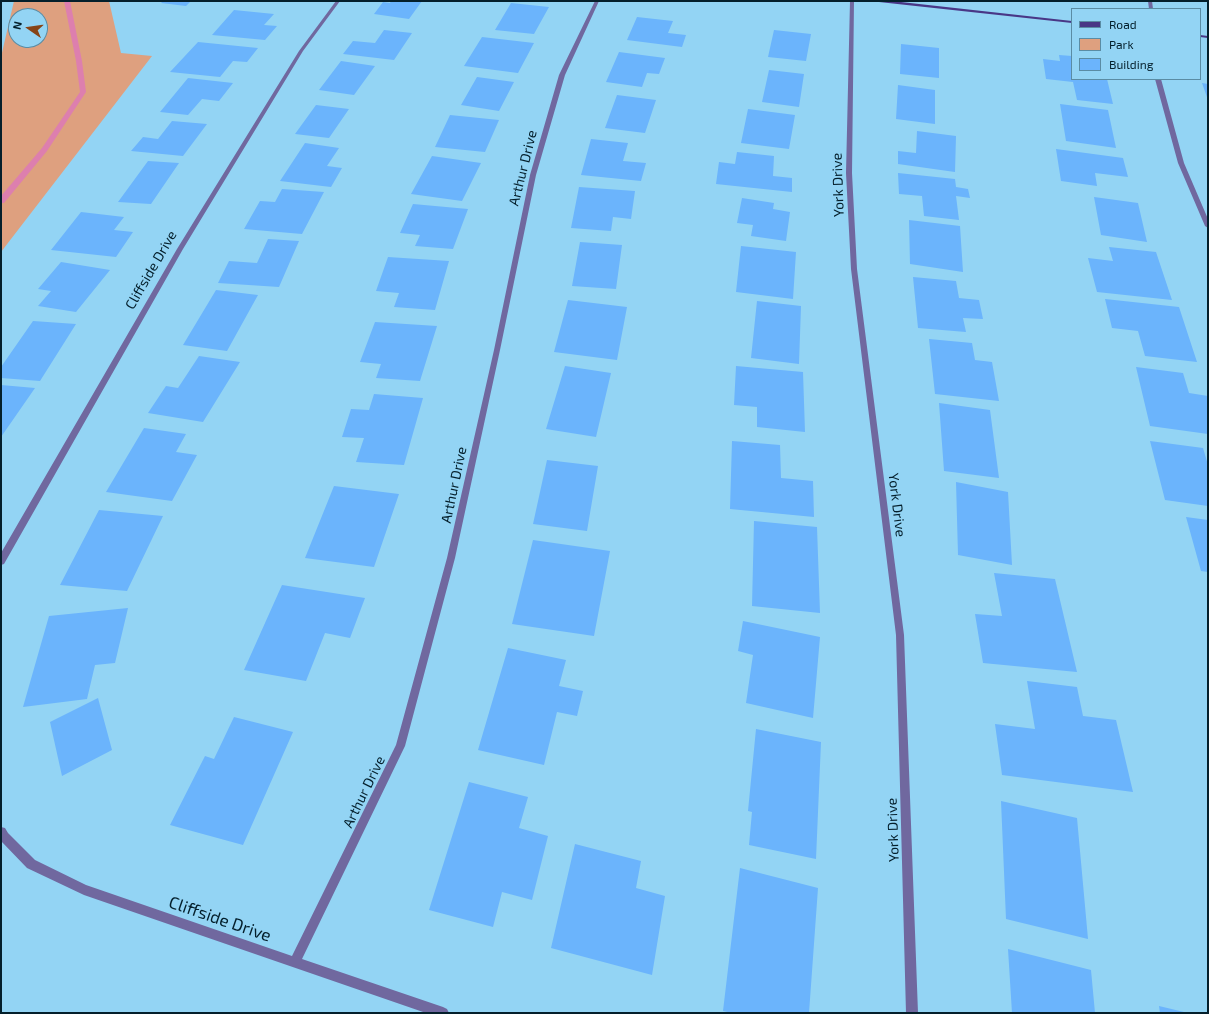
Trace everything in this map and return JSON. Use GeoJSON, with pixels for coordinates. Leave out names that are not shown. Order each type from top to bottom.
{"type":"FeatureCollection","features":[{"type":"Feature","properties":{"kind":"main road"},"geometry":{"type":"LineString","coordinates":[[879,1],[1071,22]]}},
{"type":"Feature","properties":{"kind":"street","name":"Cliffside Drive"},"geometry":{"type":"LineString","coordinates":[[1,561],[180,249],[301,51],[338,1]]}},
{"type":"Feature","properties":{"kind":"street","name":"Arthur Drive"},"geometry":{"type":"LineString","coordinates":[[296,962],[400,746],[451,558],[497,350],[532,175],[562,75],[597,1]]}},
{"type":"Feature","properties":{"kind":"street","name":"York Drive"},"geometry":{"type":"LineString","coordinates":[[852,1],[849,173],[854,269],[900,635],[912,1013]]}},
{"type":"Feature","properties":{"kind":"street"},"geometry":{"type":"LineString","coordinates":[[1158,80],[1181,163],[1208,226]]}},
{"type":"Feature","properties":{"kind":"street","name":"Cliffside Drive"},"geometry":{"type":"LineString","coordinates":[[1,832],[4,837],[31,864],[84,890],[443,1013]]}},
{"type":"Feature","properties":{"kind":"green space"},"geometry":{"type":"Polygon","coordinates":[[[14,1],[109,1],[121,53],[152,56],[1,252],[1,57],[8,27],[8,48],[48,48],[48,8],[12,8],[14,1]]]}},
{"type":"Feature","properties":{"kind":"building"},"geometry":{"type":"Polygon","coordinates":[[[163,1],[191,1],[186,6],[161,3],[163,1]]]}},
{"type":"Feature","properties":{"kind":"building"},"geometry":{"type":"Polygon","coordinates":[[[391,1],[422,1],[409,19],[374,14],[383,2],[390,3],[391,1]]]}},
{"type":"Feature","properties":{"kind":"building"},"geometry":{"type":"Polygon","coordinates":[[[511,3],[549,7],[534,34],[495,30],[511,3]]]}},
{"type":"Feature","properties":{"kind":"building"},"geometry":{"type":"Polygon","coordinates":[[[234,10],[274,14],[264,25],[277,26],[265,40],[212,35],[234,10]]]}},
{"type":"Feature","properties":{"kind":"building"},"geometry":{"type":"Polygon","coordinates":[[[637,17],[673,21],[668,33],[686,35],[682,47],[627,40],[637,17]]]}},
{"type":"Feature","properties":{"kind":"building"},"geometry":{"type":"Polygon","coordinates":[[[384,30],[412,33],[394,60],[343,54],[353,41],[375,43],[384,30]]]}},
{"type":"Feature","properties":{"kind":"building"},"geometry":{"type":"Polygon","coordinates":[[[774,30],[811,34],[806,61],[768,57],[774,30]]]}},
{"type":"Feature","properties":{"kind":"building"},"geometry":{"type":"Polygon","coordinates":[[[482,37],[534,43],[518,73],[464,66],[482,37]]]}},
{"type":"Feature","properties":{"kind":"building"},"geometry":{"type":"Polygon","coordinates":[[[198,42],[258,48],[247,62],[233,61],[220,77],[170,72],[198,42]]]}},
{"type":"Feature","properties":{"kind":"building"},"geometry":{"type":"Polygon","coordinates":[[[901,44],[939,48],[939,78],[900,74],[901,44]]]}},
{"type":"Feature","properties":{"kind":"building"},"geometry":{"type":"Polygon","coordinates":[[[619,52],[665,58],[659,74],[647,73],[642,87],[606,82],[619,52]]]}},
{"type":"Feature","properties":{"kind":"building"},"geometry":{"type":"Polygon","coordinates":[[[1059,55],[1071,56],[1071,80],[1107,80],[1113,104],[1077,100],[1073,82],[1046,79],[1043,59],[1060,61],[1059,55]]]}},
{"type":"Feature","properties":{"kind":"building"},"geometry":{"type":"Polygon","coordinates":[[[341,61],[375,66],[354,95],[319,90],[341,61]]]}},
{"type":"Feature","properties":{"kind":"building"},"geometry":{"type":"Polygon","coordinates":[[[769,70],[804,74],[799,107],[762,102],[769,70]]]}},
{"type":"Feature","properties":{"kind":"building"},"geometry":{"type":"Polygon","coordinates":[[[477,77],[514,82],[499,111],[461,105],[477,77]]]}},
{"type":"Feature","properties":{"kind":"building"},"geometry":{"type":"Polygon","coordinates":[[[188,78],[233,83],[219,101],[202,99],[188,115],[160,112],[188,78]]]}},
{"type":"Feature","properties":{"kind":"building"},"geometry":{"type":"Polygon","coordinates":[[[1202,83],[1208,84],[1208,100],[1202,83]]]}},
{"type":"Feature","properties":{"kind":"building"},"geometry":{"type":"Polygon","coordinates":[[[898,85],[935,90],[935,124],[896,119],[898,85]]]}},
{"type":"Feature","properties":{"kind":"building"},"geometry":{"type":"Polygon","coordinates":[[[617,95],[656,100],[645,133],[605,128],[617,95]]]}},
{"type":"Feature","properties":{"kind":"building"},"geometry":{"type":"Polygon","coordinates":[[[1060,104],[1108,110],[1116,148],[1066,141],[1060,104]]]}},
{"type":"Feature","properties":{"kind":"building"},"geometry":{"type":"Polygon","coordinates":[[[316,105],[349,109],[329,138],[295,134],[316,105]]]}},
{"type":"Feature","properties":{"kind":"building"},"geometry":{"type":"Polygon","coordinates":[[[748,109],[795,115],[789,149],[741,143],[748,109]]]}},
{"type":"Feature","properties":{"kind":"building"},"geometry":{"type":"Polygon","coordinates":[[[450,115],[499,120],[485,152],[435,147],[450,115]]]}},
{"type":"Feature","properties":{"kind":"building"},"geometry":{"type":"Polygon","coordinates":[[[172,121],[207,124],[183,156],[131,151],[143,137],[158,139],[172,121]]]}},
{"type":"Feature","properties":{"kind":"building"},"geometry":{"type":"Polygon","coordinates":[[[917,131],[956,136],[955,172],[898,164],[898,151],[916,153],[917,131]]]}},
{"type":"Feature","properties":{"kind":"building"},"geometry":{"type":"Polygon","coordinates":[[[591,139],[628,143],[623,161],[646,163],[641,181],[581,175],[591,139]]]}},
{"type":"Feature","properties":{"kind":"building"},"geometry":{"type":"Polygon","coordinates":[[[305,143],[339,148],[327,166],[342,168],[331,187],[280,181],[305,143]]]}},
{"type":"Feature","properties":{"kind":"building"},"geometry":{"type":"Polygon","coordinates":[[[1056,149],[1123,158],[1128,177],[1095,173],[1097,186],[1061,181],[1056,149]]]}},
{"type":"Feature","properties":{"kind":"building"},"geometry":{"type":"Polygon","coordinates":[[[737,152],[774,156],[773,176],[792,178],[792,192],[716,184],[719,162],[735,164],[737,152]]]}},
{"type":"Feature","properties":{"kind":"building"},"geometry":{"type":"Polygon","coordinates":[[[432,156],[481,163],[462,201],[411,194],[432,156]]]}},
{"type":"Feature","properties":{"kind":"building"},"geometry":{"type":"Polygon","coordinates":[[[148,161],[179,163],[151,204],[118,202],[148,161]]]}},
{"type":"Feature","properties":{"kind":"building"},"geometry":{"type":"Polygon","coordinates":[[[898,173],[955,179],[956,187],[968,189],[970,198],[956,196],[959,220],[924,216],[922,196],[899,194],[898,173]]]}},
{"type":"Feature","properties":{"kind":"building"},"geometry":{"type":"Polygon","coordinates":[[[579,187],[635,191],[631,219],[613,217],[611,231],[571,228],[579,187]]]}},
{"type":"Feature","properties":{"kind":"building"},"geometry":{"type":"Polygon","coordinates":[[[282,189],[324,192],[302,234],[244,229],[260,201],[275,202],[282,189]]]}},
{"type":"Feature","properties":{"kind":"building"},"geometry":{"type":"Polygon","coordinates":[[[1094,197],[1138,203],[1147,242],[1101,235],[1094,197]]]}},
{"type":"Feature","properties":{"kind":"building"},"geometry":{"type":"Polygon","coordinates":[[[742,198],[774,203],[773,209],[790,212],[786,241],[751,236],[753,225],[737,223],[742,198]]]}},
{"type":"Feature","properties":{"kind":"building"},"geometry":{"type":"Polygon","coordinates":[[[413,204],[468,209],[453,249],[415,246],[420,235],[400,233],[413,204]]]}},
{"type":"Feature","properties":{"kind":"building"},"geometry":{"type":"Polygon","coordinates":[[[81,212],[124,217],[114,230],[133,232],[116,257],[51,250],[81,212]]]}},
{"type":"Feature","properties":{"kind":"building"},"geometry":{"type":"Polygon","coordinates":[[[909,220],[960,226],[963,272],[910,264],[909,220]]]}},
{"type":"Feature","properties":{"kind":"building"},"geometry":{"type":"Polygon","coordinates":[[[268,239],[299,241],[279,287],[218,283],[229,261],[257,263],[268,239]]]}},
{"type":"Feature","properties":{"kind":"building"},"geometry":{"type":"Polygon","coordinates":[[[580,242],[622,245],[616,289],[572,286],[580,242]]]}},
{"type":"Feature","properties":{"kind":"building"},"geometry":{"type":"Polygon","coordinates":[[[741,246],[796,252],[793,299],[736,292],[741,246]]]}},
{"type":"Feature","properties":{"kind":"building"},"geometry":{"type":"Polygon","coordinates":[[[1109,247],[1156,252],[1172,300],[1097,292],[1088,258],[1113,261],[1109,247]]]}},
{"type":"Feature","properties":{"kind":"building"},"geometry":{"type":"Polygon","coordinates":[[[388,257],[449,261],[435,310],[394,307],[399,293],[376,291],[388,257]]]}},
{"type":"Feature","properties":{"kind":"building"},"geometry":{"type":"Polygon","coordinates":[[[61,262],[110,270],[76,312],[38,306],[51,291],[38,289],[61,262]]]}},
{"type":"Feature","properties":{"kind":"building"},"geometry":{"type":"Polygon","coordinates":[[[913,277],[956,281],[959,298],[979,300],[983,319],[963,318],[966,332],[918,328],[913,277]]]}},
{"type":"Feature","properties":{"kind":"building"},"geometry":{"type":"Polygon","coordinates":[[[216,290],[258,295],[227,351],[183,345],[216,290]]]}},
{"type":"Feature","properties":{"kind":"building"},"geometry":{"type":"Polygon","coordinates":[[[1105,299],[1179,307],[1197,362],[1145,356],[1138,331],[1112,328],[1105,299]]]}},
{"type":"Feature","properties":{"kind":"building"},"geometry":{"type":"Polygon","coordinates":[[[568,300],[627,307],[617,360],[554,352],[568,300]]]}},
{"type":"Feature","properties":{"kind":"building"},"geometry":{"type":"Polygon","coordinates":[[[757,301],[801,306],[799,364],[751,358],[757,301]]]}},
{"type":"Feature","properties":{"kind":"building"},"geometry":{"type":"Polygon","coordinates":[[[33,321],[76,324],[40,381],[1,378],[1,367],[33,321]]]}},
{"type":"Feature","properties":{"kind":"building"},"geometry":{"type":"Polygon","coordinates":[[[375,322],[437,326],[420,381],[376,378],[381,364],[360,362],[375,322]]]}},
{"type":"Feature","properties":{"kind":"building"},"geometry":{"type":"Polygon","coordinates":[[[929,339],[972,343],[975,360],[992,362],[999,401],[935,394],[929,339]]]}},
{"type":"Feature","properties":{"kind":"building"},"geometry":{"type":"Polygon","coordinates":[[[199,356],[240,362],[203,422],[148,413],[166,386],[178,388],[199,356]]]}},
{"type":"Feature","properties":{"kind":"building"},"geometry":{"type":"Polygon","coordinates":[[[565,366],[611,373],[596,437],[546,429],[565,366]]]}},
{"type":"Feature","properties":{"kind":"building"},"geometry":{"type":"Polygon","coordinates":[[[736,366],[803,372],[805,432],[757,427],[757,407],[734,405],[736,366]]]}},
{"type":"Feature","properties":{"kind":"building"},"geometry":{"type":"Polygon","coordinates":[[[1136,367],[1183,373],[1189,393],[1208,396],[1208,434],[1150,426],[1136,367]]]}},
{"type":"Feature","properties":{"kind":"building"},"geometry":{"type":"Polygon","coordinates":[[[1,385],[35,388],[1,437],[1,385]]]}},
{"type":"Feature","properties":{"kind":"building"},"geometry":{"type":"Polygon","coordinates":[[[374,394],[423,398],[404,465],[356,462],[364,438],[342,437],[351,409],[369,410],[374,394]]]}},
{"type":"Feature","properties":{"kind":"building"},"geometry":{"type":"Polygon","coordinates":[[[939,403],[990,410],[999,478],[944,471],[939,403]]]}},
{"type":"Feature","properties":{"kind":"building"},"geometry":{"type":"Polygon","coordinates":[[[144,428],[186,434],[176,452],[197,455],[172,501],[106,492],[144,428]]]}},
{"type":"Feature","properties":{"kind":"building"},"geometry":{"type":"Polygon","coordinates":[[[732,441],[780,445],[781,478],[813,481],[814,517],[730,509],[732,441]]]}},
{"type":"Feature","properties":{"kind":"building"},"geometry":{"type":"Polygon","coordinates":[[[1150,441],[1203,448],[1208,465],[1208,506],[1165,500],[1150,441]]]}},
{"type":"Feature","properties":{"kind":"building"},"geometry":{"type":"Polygon","coordinates":[[[547,460],[598,466],[587,531],[533,524],[547,460]]]}},
{"type":"Feature","properties":{"kind":"building"},"geometry":{"type":"Polygon","coordinates":[[[956,482],[1008,492],[1012,565],[958,555],[956,482]]]}},
{"type":"Feature","properties":{"kind":"building"},"geometry":{"type":"Polygon","coordinates":[[[334,486],[399,494],[374,567],[305,558],[334,486]]]}},
{"type":"Feature","properties":{"kind":"building"},"geometry":{"type":"Polygon","coordinates":[[[99,510],[163,516],[127,591],[60,585],[99,510]]]}},
{"type":"Feature","properties":{"kind":"building"},"geometry":{"type":"Polygon","coordinates":[[[1186,517],[1208,520],[1208,572],[1201,571],[1186,517]]]}},
{"type":"Feature","properties":{"kind":"building"},"geometry":{"type":"Polygon","coordinates":[[[754,521],[817,527],[820,613],[752,606],[754,521]]]}},
{"type":"Feature","properties":{"kind":"building"},"geometry":{"type":"Polygon","coordinates":[[[533,540],[610,551],[594,636],[512,624],[533,540]]]}},
{"type":"Feature","properties":{"kind":"building"},"geometry":{"type":"Polygon","coordinates":[[[994,573],[1055,579],[1077,672],[983,663],[975,614],[1002,616],[994,573]]]}},
{"type":"Feature","properties":{"kind":"building"},"geometry":{"type":"Polygon","coordinates":[[[282,585],[365,598],[350,638],[325,633],[306,681],[244,670],[282,585]]]}},
{"type":"Feature","properties":{"kind":"building"},"geometry":{"type":"Polygon","coordinates":[[[128,608],[115,663],[95,665],[87,699],[23,707],[49,616],[128,608]]]}},
{"type":"Feature","properties":{"kind":"building"},"geometry":{"type":"Polygon","coordinates":[[[743,621],[820,637],[813,718],[746,703],[753,655],[738,651],[743,621]]]}},
{"type":"Feature","properties":{"kind":"building"},"geometry":{"type":"Polygon","coordinates":[[[508,648],[566,660],[559,686],[583,691],[577,716],[557,712],[544,765],[478,750],[508,648]]]}},
{"type":"Feature","properties":{"kind":"building"},"geometry":{"type":"Polygon","coordinates":[[[1027,681],[1077,687],[1083,716],[1116,720],[1133,792],[1002,775],[995,724],[1035,729],[1027,681]]]}},
{"type":"Feature","properties":{"kind":"building"},"geometry":{"type":"Polygon","coordinates":[[[98,698],[112,750],[62,776],[50,722],[98,698]]]}},
{"type":"Feature","properties":{"kind":"building"},"geometry":{"type":"Polygon","coordinates":[[[234,717],[293,732],[243,845],[170,825],[205,756],[214,759],[234,717]]]}},
{"type":"Feature","properties":{"kind":"building"},"geometry":{"type":"Polygon","coordinates":[[[756,729],[821,742],[816,859],[749,845],[752,812],[748,811],[756,729]]]}},
{"type":"Feature","properties":{"kind":"building"},"geometry":{"type":"Polygon","coordinates":[[[469,782],[528,797],[519,828],[548,836],[532,900],[502,892],[493,927],[429,910],[469,782]]]}},
{"type":"Feature","properties":{"kind":"building"},"geometry":{"type":"Polygon","coordinates":[[[1001,801],[1077,818],[1088,939],[1006,919],[1001,801]]]}},
{"type":"Feature","properties":{"kind":"building"},"geometry":{"type":"Polygon","coordinates":[[[575,844],[641,861],[636,888],[665,896],[652,975],[551,948],[575,844]]]}},
{"type":"Feature","properties":{"kind":"building"},"geometry":{"type":"Polygon","coordinates":[[[740,868],[818,888],[809,1013],[732,1013],[723,1011],[740,868]]]}},
{"type":"Feature","properties":{"kind":"building"},"geometry":{"type":"Polygon","coordinates":[[[1008,949],[1091,970],[1095,1013],[1012,1013],[1008,949]]]}},
{"type":"Feature","properties":{"kind":"building"},"geometry":{"type":"Polygon","coordinates":[[[1159,1006],[1184,1012],[1184,1013],[1160,1013],[1159,1006]]]}},
{"type":"Feature","properties":{"kind":"waterway"},"geometry":{"type":"LineString","coordinates":[[1,201],[45,149],[83,92],[79,61],[67,1]]}}]}
